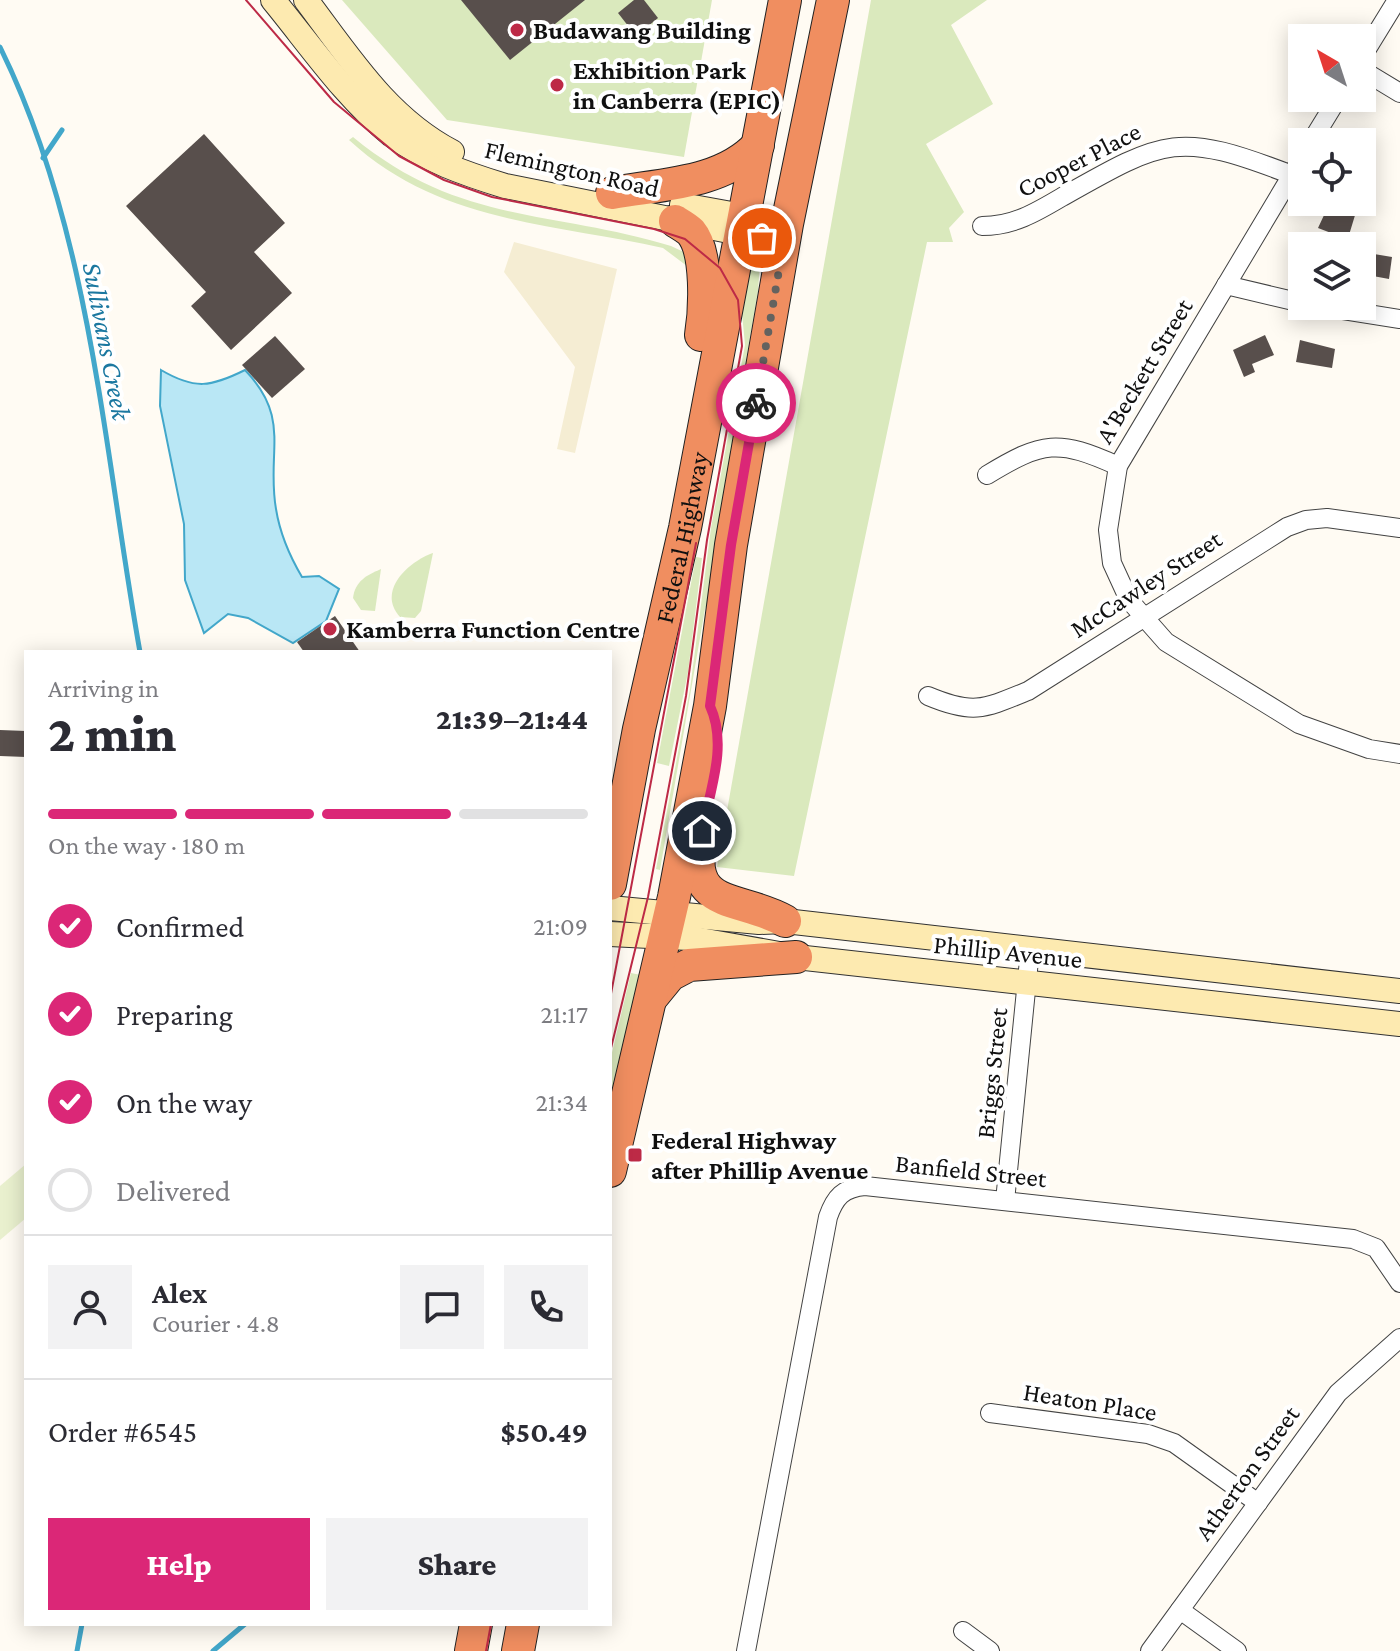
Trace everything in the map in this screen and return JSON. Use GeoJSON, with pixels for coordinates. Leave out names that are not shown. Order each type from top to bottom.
{"type":"FeatureCollection","features":[{"type":"Feature","properties":{"kind":"highway","name":"Federal Highway"},"geometry":{"type":"LineString","coordinates":[[612,873],[639,729],[692,492],[785,0]]}},
{"type":"Feature","properties":{"kind":"highway","name":"Federal Highway"},"geometry":{"type":"LineString","coordinates":[[612,1163],[668,925],[710,706],[731,545],[786,233],[833,0]]}},
{"type":"Feature","properties":{"kind":"highway"},"geometry":{"type":"LineString","coordinates":[[612,193],[724,172],[742,162],[758,145]]}},
{"type":"Feature","properties":{"kind":"highway"},"geometry":{"type":"LineString","coordinates":[[675,221],[693,234],[707,299],[683,442],[692,492]]}},
{"type":"Feature","properties":{"kind":"highway"},"geometry":{"type":"LineString","coordinates":[[710,706],[717,721],[719,742],[697,855],[698,874],[708,890],[720,899],[763,909],[785,921]]}},
{"type":"Feature","properties":{"kind":"highway"},"geometry":{"type":"LineString","coordinates":[[652,997],[670,975],[689,965],[796,957]]}},
{"type":"Feature","properties":{"kind":"highway"},"geometry":{"type":"LineString","coordinates":[[471,1651],[476,1626]]}},
{"type":"Feature","properties":{"kind":"highway"},"geometry":{"type":"LineString","coordinates":[[518,1651],[523,1626]]}},
{"type":"Feature","properties":{"kind":"main road","name":"Flemington Road"},"geometry":{"type":"LineString","coordinates":[[273,0],[355,99],[394,136],[439,161],[505,186],[675,221],[741,225]]}},
{"type":"Feature","properties":{"kind":"main road","name":"Flemington Road"},"geometry":{"type":"LineString","coordinates":[[306,0],[378,97],[448,150],[513,176],[612,193],[786,233]]}},
{"type":"Feature","properties":{"kind":"main road","name":"Phillip Avenue"},"geometry":{"type":"LineString","coordinates":[[612,909],[796,957],[1400,1024]]}},
{"type":"Feature","properties":{"kind":"main road","name":"Phillip Avenue"},"geometry":{"type":"LineString","coordinates":[[612,934],[668,925],[785,921],[1400,991]]}},
{"type":"Feature","properties":{"kind":"street"},"geometry":{"type":"LineString","coordinates":[[1376,34],[1397,0]]}},
{"type":"Feature","properties":{"kind":"street"},"geometry":{"type":"LineString","coordinates":[[1376,78],[1400,93]]}},
{"type":"Feature","properties":{"kind":"street","name":"Cooper Place"},"geometry":{"type":"LineString","coordinates":[[982,226],[1003,226],[1026,218],[1145,153],[1174,145],[1215,147],[1288,174]]}},
{"type":"Feature","properties":{"kind":"street","name":"A'Beckett Street"},"geometry":{"type":"LineString","coordinates":[[1288,182],[1118,466],[1108,530],[1112,563],[1129,600],[1166,642],[1299,724],[1348,743],[1400,754]]}},
{"type":"Feature","properties":{"kind":"street"},"geometry":{"type":"LineString","coordinates":[[1226,285],[1288,300]]}},
{"type":"Feature","properties":{"kind":"street"},"geometry":{"type":"LineString","coordinates":[[1376,315],[1400,319]]}},
{"type":"Feature","properties":{"kind":"street"},"geometry":{"type":"LineString","coordinates":[[987,475],[1020,455],[1048,447],[1078,448],[1118,466]]}},
{"type":"Feature","properties":{"kind":"street","name":"McCawley Street"},"geometry":{"type":"LineString","coordinates":[[928,696],[960,710],[991,706],[1028,691],[1261,541],[1306,520],[1350,520],[1400,528]]}},
{"type":"Feature","properties":{"kind":"street","name":"Briggs Street"},"geometry":{"type":"LineString","coordinates":[[1005,1201],[1030,950]]}},
{"type":"Feature","properties":{"kind":"street","name":"Banfield Street"},"geometry":{"type":"LineString","coordinates":[[746,1651],[834,1199],[849,1188],[865,1186],[1353,1239],[1376,1248],[1400,1283]]}},
{"type":"Feature","properties":{"kind":"street","name":"Atherton Street"},"geometry":{"type":"LineString","coordinates":[[1150,1651],[1338,1393],[1400,1338]]}},
{"type":"Feature","properties":{"kind":"street","name":"Heaton Place"},"geometry":{"type":"LineString","coordinates":[[990,1413],[1148,1434],[1174,1443],[1258,1503]]}},
{"type":"Feature","properties":{"kind":"street"},"geometry":{"type":"LineString","coordinates":[[1180,1610],[1237,1651]]}},
{"type":"Feature","properties":{"kind":"street"},"geometry":{"type":"LineString","coordinates":[[963,1631],[990,1651]]}},
{"type":"Feature","properties":{"kind":"shaded area"},"geometry":{"type":"Polygon","coordinates":[[[514,242],[617,269],[575,453],[557,449],[575,367],[504,272],[514,242]]]}},
{"type":"Feature","properties":{"kind":"green space","name":"Exhibition Park in Canberra (EPIC)"},"geometry":{"type":"Polygon","coordinates":[[[342,0],[712,0],[684,157],[447,120],[342,0]]]}},
{"type":"Feature","properties":{"kind":"green space"},"geometry":{"type":"Polygon","coordinates":[[[871,0],[987,0],[951,25],[993,104],[926,144],[964,212],[949,228],[953,242],[927,242],[794,876],[717,867],[871,0]]]}},
{"type":"Feature","properties":{"kind":"green space"},"geometry":{"type":"Polygon","coordinates":[[[353,137],[392,165],[431,186],[506,211],[627,234],[671,246],[688,254],[687,266],[663,248],[538,225],[458,204],[420,188],[384,167],[349,140],[353,137]]]}},
{"type":"Feature","properties":{"kind":"green space"},"geometry":{"type":"Polygon","coordinates":[[[747,243],[755,248],[760,263],[758,291],[734,428],[717,578],[705,609],[660,870],[656,869],[690,689],[711,528],[745,345],[741,303],[747,243]]]}},
{"type":"Feature","properties":{"kind":"green space"},"geometry":{"type":"Polygon","coordinates":[[[433,553],[421,611],[415,618],[400,617],[392,597],[398,578],[414,563],[433,553]]]}},
{"type":"Feature","properties":{"kind":"green space"},"geometry":{"type":"Polygon","coordinates":[[[696,557],[702,558],[688,672],[669,766],[657,763],[696,557]]]}},
{"type":"Feature","properties":{"kind":"green space"},"geometry":{"type":"Polygon","coordinates":[[[381,569],[375,611],[361,610],[353,598],[356,587],[367,576],[381,569]]]}},
{"type":"Feature","properties":{"kind":"green space"},"geometry":{"type":"Polygon","coordinates":[[[631,973],[641,975],[612,1111],[612,1053],[631,973]]]}},
{"type":"Feature","properties":{"kind":"green space"},"geometry":{"type":"Polygon","coordinates":[[[24,1166],[24,1220],[0,1240],[0,1186],[24,1166]]]}},
{"type":"Feature","properties":{"kind":"water"},"geometry":{"type":"Polygon","coordinates":[[[161,370],[184,381],[203,384],[245,370],[268,404],[273,420],[276,509],[286,544],[302,577],[319,576],[339,589],[326,621],[293,643],[248,618],[228,614],[204,633],[185,580],[184,524],[160,406],[161,370]]]}},
{"type":"Feature","properties":{"kind":"building","name":"Budawang Building"},"geometry":{"type":"Polygon","coordinates":[[[461,0],[585,0],[510,60],[461,0]]]}},
{"type":"Feature","properties":{"kind":"building"},"geometry":{"type":"Polygon","coordinates":[[[634,0],[644,0],[658,18],[636,36],[618,13],[634,0]]]}},
{"type":"Feature","properties":{"kind":"building"},"geometry":{"type":"Polygon","coordinates":[[[204,134],[285,223],[254,252],[292,293],[231,350],[191,306],[206,292],[126,206],[204,134]]]}},
{"type":"Feature","properties":{"kind":"building"},"geometry":{"type":"Polygon","coordinates":[[[1324,216],[1355,216],[1350,232],[1328,232],[1318,228],[1324,216]]]}},
{"type":"Feature","properties":{"kind":"building"},"geometry":{"type":"Polygon","coordinates":[[[1376,254],[1392,257],[1389,279],[1376,277],[1376,254]]]}},
{"type":"Feature","properties":{"kind":"building"},"geometry":{"type":"Polygon","coordinates":[[[1265,335],[1274,355],[1252,364],[1255,372],[1244,377],[1233,350],[1265,335]]]}},
{"type":"Feature","properties":{"kind":"building"},"geometry":{"type":"Polygon","coordinates":[[[275,336],[305,369],[272,398],[242,365],[275,336]]]}},
{"type":"Feature","properties":{"kind":"building"},"geometry":{"type":"Polygon","coordinates":[[[1300,340],[1335,349],[1332,368],[1296,362],[1300,340]]]}},
{"type":"Feature","properties":{"kind":"building","name":"Kamberra Function Centre"},"geometry":{"type":"Polygon","coordinates":[[[335,616],[359,650],[303,650],[297,642],[335,616]]]}},
{"type":"Feature","properties":{"kind":"building"},"geometry":{"type":"Polygon","coordinates":[[[0,730],[24,731],[24,757],[0,756],[0,730]]]}},
{"type":"Feature","properties":{"kind":"waterway","name":"Sullivans Creek"},"geometry":{"type":"LineString","coordinates":[[0,47],[31,118],[75,267],[104,421],[140,650]]}},
{"type":"Feature","properties":{"kind":"waterway"},"geometry":{"type":"LineString","coordinates":[[43,158],[62,130]]}},
{"type":"Feature","properties":{"kind":"waterway","name":"Sullivans Creek"},"geometry":{"type":"LineString","coordinates":[[77,1651],[82,1626]]}},
{"type":"Feature","properties":{"kind":"waterway"},"geometry":{"type":"LineString","coordinates":[[213,1651],[243,1626]]}},
{"type":"Feature","properties":{"kind":"tram line"},"geometry":{"type":"LineString","coordinates":[[246,0],[334,102],[399,156],[444,180],[492,197],[654,229],[685,239],[720,268],[738,300],[742,346],[707,540],[686,696],[648,897],[612,1044]]}},
{"type":"Feature","properties":{"kind":"tram line"},"geometry":{"type":"LineString","coordinates":[[612,988],[696,543]]}},
{"type":"Feature","properties":{"kind":"tram line"},"geometry":{"type":"LineString","coordinates":[[486,1651],[491,1626]]}},
{"type":"Feature","properties":{"kind":"way so far"},"geometry":{"type":"LineString","coordinates":[[756,403],[787,224],[743,216],[740,233],[762,238]]}},
{"type":"Feature","properties":{"kind":"place","name":"Budawang Building"},"geometry":{"type":"Point","coordinates":[517,30]}},
{"type":"Feature","properties":{"kind":"place","name":"Exhibition Park in Canberra (EPIC)"},"geometry":{"type":"Point","coordinates":[557,85]}},
{"type":"Feature","properties":{"kind":"place","name":"Kamberra Function Centre"},"geometry":{"type":"Point","coordinates":[330,629]}},
{"type":"Feature","properties":{"kind":"place","name":"Federal Highway after Phillip Avenue"},"geometry":{"type":"Point","coordinates":[635,1155]}},
{"type":"Feature","properties":{"kind":"route"},"geometry":{"type":"LineString","coordinates":[[702,831],[719,742],[717,721],[710,706],[731,545],[756,403]]}}]}
